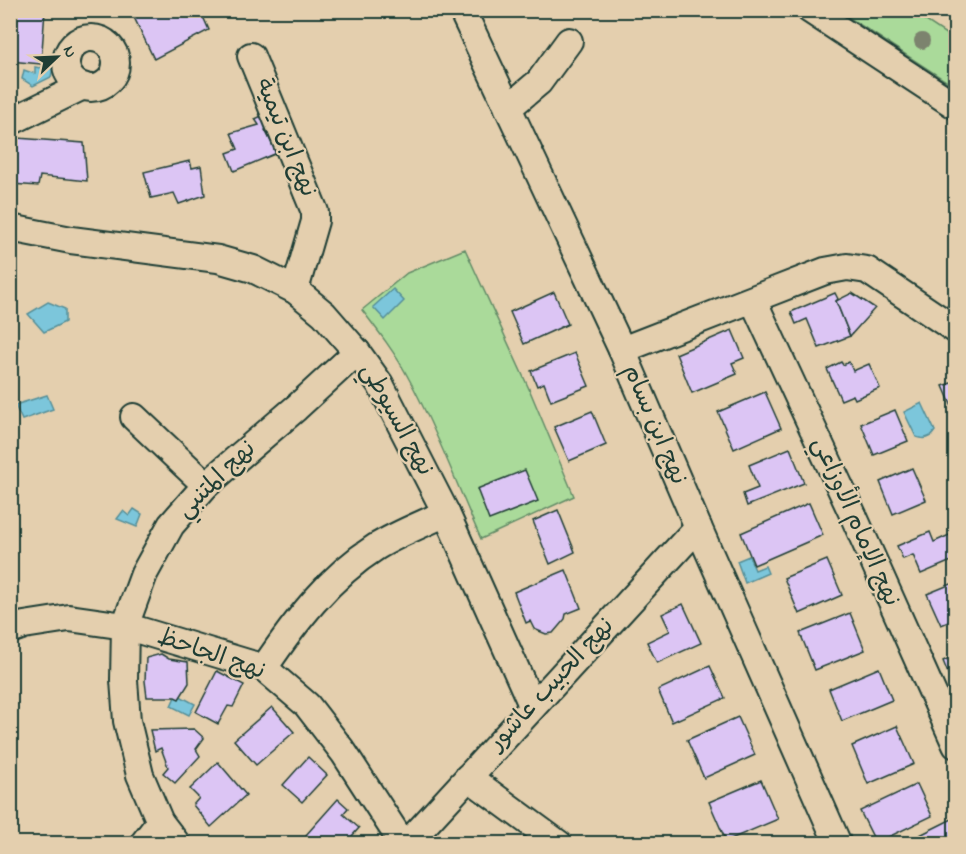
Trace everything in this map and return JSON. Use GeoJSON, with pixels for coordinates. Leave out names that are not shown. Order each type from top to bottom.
{"type":"FeatureCollection","features":[{"type":"Feature","properties":{"kind":"street","name":"نهج ابن بسام"},"geometry":{"type":"LineString","coordinates":[[462,10],[622,350],[838,843]]}},
{"type":"Feature","properties":{"kind":"street"},"geometry":{"type":"LineString","coordinates":[[810,10],[956,106]]}},
{"type":"Feature","properties":{"kind":"street"},"geometry":{"type":"LineString","coordinates":[[508,108],[539,82],[569,41]]}},
{"type":"Feature","properties":{"kind":"street","name":"نهج ابن تيمية"},"geometry":{"type":"LineString","coordinates":[[251,56],[315,212],[315,221],[295,290]]}},
{"type":"Feature","properties":{"kind":"street"},"geometry":{"type":"LineString","coordinates":[[10,122],[83,87]]}},
{"type":"Feature","properties":{"kind":"street","name":"نهج السيوطي"},"geometry":{"type":"LineString","coordinates":[[10,228],[71,240],[219,259],[253,269],[295,290],[324,314],[357,352],[380,384],[446,513],[532,705]]}},
{"type":"Feature","properties":{"kind":"street"},"geometry":{"type":"LineString","coordinates":[[622,350],[825,271],[847,267],[867,270],[956,330]]}},
{"type":"Feature","properties":{"kind":"street","name":"نهج الإمام الأوزاعي"},"geometry":{"type":"LineString","coordinates":[[753,300],[956,745]]}},
{"type":"Feature","properties":{"kind":"street","name":"نهج المتنبي"},"geometry":{"type":"LineString","coordinates":[[177,843],[160,822],[140,775],[127,720],[124,680],[125,626],[144,574],[171,525],[206,485],[357,352]]}},
{"type":"Feature","properties":{"kind":"street"},"geometry":{"type":"LineString","coordinates":[[134,417],[206,485]]}},
{"type":"Feature","properties":{"kind":"street"},"geometry":{"type":"LineString","coordinates":[[264,668],[297,619],[339,576],[376,547],[446,513]]}},
{"type":"Feature","properties":{"kind":"street","name":"نهج الحبيب عاشور"},"geometry":{"type":"LineString","coordinates":[[405,843],[698,527]]}},
{"type":"Feature","properties":{"kind":"street","name":"نهج الجاحظ"},"geometry":{"type":"LineString","coordinates":[[10,630],[24,625],[69,618],[125,626],[264,668],[307,705],[344,753],[405,843]]}},
{"type":"Feature","properties":{"kind":"street"},"geometry":{"type":"LineString","coordinates":[[468,777],[560,843]]}},
{"type":"Feature","properties":{"kind":"street"},"geometry":{"type":"LineString","coordinates":[[143,843],[160,822]]}},
{"type":"Feature","properties":{"kind":"green space"},"geometry":{"type":"Polygon","coordinates":[[[839,11],[911,11],[955,40],[955,87],[839,11]]]}},
{"type":"Feature","properties":{"kind":"green space"},"geometry":{"type":"Polygon","coordinates":[[[465,249],[530,391],[574,496],[481,539],[419,398],[393,352],[362,310],[407,273],[465,249]]]}},
{"type":"Feature","properties":{"kind":"water"},"geometry":{"type":"Polygon","coordinates":[[[35,67],[53,68],[51,77],[33,86],[22,79],[24,70],[35,74],[35,67]]]}},
{"type":"Feature","properties":{"kind":"water"},"geometry":{"type":"Polygon","coordinates":[[[393,289],[404,301],[385,320],[373,307],[393,289]]]}},
{"type":"Feature","properties":{"kind":"water"},"geometry":{"type":"Polygon","coordinates":[[[48,302],[65,309],[65,322],[44,332],[28,314],[48,302]]]}},
{"type":"Feature","properties":{"kind":"water"},"geometry":{"type":"Polygon","coordinates":[[[47,395],[53,409],[22,420],[15,405],[47,395]]]}},
{"type":"Feature","properties":{"kind":"water"},"geometry":{"type":"Polygon","coordinates":[[[922,403],[935,431],[924,439],[916,437],[904,412],[922,403]]]}},
{"type":"Feature","properties":{"kind":"water"},"geometry":{"type":"Polygon","coordinates":[[[134,509],[142,514],[137,527],[117,519],[123,511],[129,516],[134,509]]]}},
{"type":"Feature","properties":{"kind":"water"},"geometry":{"type":"Polygon","coordinates":[[[749,556],[755,570],[765,566],[768,573],[745,583],[737,561],[749,556]]]}},
{"type":"Feature","properties":{"kind":"water"},"geometry":{"type":"Polygon","coordinates":[[[180,696],[195,704],[189,715],[171,706],[175,697],[180,696]]]}},
{"type":"Feature","properties":{"kind":"building"},"geometry":{"type":"Polygon","coordinates":[[[10,10],[45,11],[41,64],[10,61],[10,10]]]}},
{"type":"Feature","properties":{"kind":"building"},"geometry":{"type":"Polygon","coordinates":[[[138,10],[200,10],[209,30],[154,59],[132,13],[138,10]]]}},
{"type":"Feature","properties":{"kind":"building"},"geometry":{"type":"Polygon","coordinates":[[[268,113],[271,127],[265,130],[277,153],[234,171],[227,153],[238,149],[231,133],[259,125],[255,119],[268,113]]]}},
{"type":"Feature","properties":{"kind":"building"},"geometry":{"type":"Polygon","coordinates":[[[17,138],[84,143],[87,181],[40,176],[38,186],[12,184],[17,138]]]}},
{"type":"Feature","properties":{"kind":"building"},"geometry":{"type":"Polygon","coordinates":[[[190,161],[192,168],[201,166],[205,195],[179,204],[174,193],[151,198],[144,172],[190,161]]]}},
{"type":"Feature","properties":{"kind":"building"},"geometry":{"type":"Polygon","coordinates":[[[554,292],[568,324],[524,344],[510,312],[554,292]]]}},
{"type":"Feature","properties":{"kind":"building"},"geometry":{"type":"Polygon","coordinates":[[[835,293],[850,336],[819,348],[807,319],[796,324],[791,312],[835,293]]]}},
{"type":"Feature","properties":{"kind":"building"},"geometry":{"type":"Polygon","coordinates":[[[852,293],[875,308],[850,336],[836,301],[852,293]]]}},
{"type":"Feature","properties":{"kind":"building"},"geometry":{"type":"Polygon","coordinates":[[[732,330],[744,358],[732,363],[737,374],[692,393],[676,354],[732,330]]]}},
{"type":"Feature","properties":{"kind":"building"},"geometry":{"type":"Polygon","coordinates":[[[575,353],[589,386],[551,401],[544,383],[537,386],[531,371],[575,353]]]}},
{"type":"Feature","properties":{"kind":"building"},"geometry":{"type":"Polygon","coordinates":[[[841,362],[843,365],[849,362],[853,371],[869,364],[880,388],[855,399],[853,395],[841,400],[827,369],[841,362]]]}},
{"type":"Feature","properties":{"kind":"building"},"geometry":{"type":"Polygon","coordinates":[[[956,381],[956,416],[943,386],[956,381]]]}},
{"type":"Feature","properties":{"kind":"building"},"geometry":{"type":"Polygon","coordinates":[[[765,392],[781,428],[734,449],[718,412],[765,392]]]}},
{"type":"Feature","properties":{"kind":"building"},"geometry":{"type":"Polygon","coordinates":[[[895,410],[908,441],[874,455],[861,424],[895,410]]]}},
{"type":"Feature","properties":{"kind":"building"},"geometry":{"type":"Polygon","coordinates":[[[592,411],[606,445],[569,461],[554,427],[592,411]]]}},
{"type":"Feature","properties":{"kind":"building"},"geometry":{"type":"Polygon","coordinates":[[[790,448],[804,483],[747,506],[743,494],[758,488],[749,465],[790,448]]]}},
{"type":"Feature","properties":{"kind":"building"},"geometry":{"type":"Polygon","coordinates":[[[912,468],[926,500],[893,514],[880,482],[912,468]]]}},
{"type":"Feature","properties":{"kind":"building"},"geometry":{"type":"Polygon","coordinates":[[[525,470],[538,501],[489,520],[477,489],[525,470]]]}},
{"type":"Feature","properties":{"kind":"building"},"geometry":{"type":"Polygon","coordinates":[[[809,503],[823,535],[754,565],[741,533],[809,503]]]}},
{"type":"Feature","properties":{"kind":"building"},"geometry":{"type":"Polygon","coordinates":[[[558,510],[575,552],[550,564],[533,521],[558,510]]]}},
{"type":"Feature","properties":{"kind":"building"},"geometry":{"type":"Polygon","coordinates":[[[930,532],[934,542],[956,532],[956,559],[921,574],[913,555],[903,559],[897,546],[930,532]]]}},
{"type":"Feature","properties":{"kind":"building"},"geometry":{"type":"Polygon","coordinates":[[[827,560],[842,595],[799,614],[784,578],[827,560]]]}},
{"type":"Feature","properties":{"kind":"building"},"geometry":{"type":"Polygon","coordinates":[[[566,570],[581,608],[566,614],[565,619],[553,633],[546,634],[534,629],[530,621],[526,623],[514,592],[566,570]]]}},
{"type":"Feature","properties":{"kind":"building"},"geometry":{"type":"Polygon","coordinates":[[[956,582],[956,619],[941,625],[927,594],[956,582]]]}},
{"type":"Feature","properties":{"kind":"building"},"geometry":{"type":"Polygon","coordinates":[[[683,604],[701,643],[657,663],[647,642],[670,631],[662,614],[683,604]]]}},
{"type":"Feature","properties":{"kind":"building"},"geometry":{"type":"Polygon","coordinates":[[[850,613],[865,650],[815,670],[800,633],[850,613]]]}},
{"type":"Feature","properties":{"kind":"building"},"geometry":{"type":"Polygon","coordinates":[[[161,654],[169,659],[188,662],[189,683],[179,699],[147,697],[146,658],[161,654]]]}},
{"type":"Feature","properties":{"kind":"building"},"geometry":{"type":"Polygon","coordinates":[[[956,655],[956,688],[954,688],[943,661],[956,655]]]}},
{"type":"Feature","properties":{"kind":"building"},"geometry":{"type":"Polygon","coordinates":[[[710,666],[725,698],[672,722],[658,690],[710,666]]]}},
{"type":"Feature","properties":{"kind":"building"},"geometry":{"type":"Polygon","coordinates":[[[879,668],[892,700],[842,721],[829,689],[879,668]]]}},
{"type":"Feature","properties":{"kind":"building"},"geometry":{"type":"Polygon","coordinates":[[[217,671],[244,685],[233,707],[228,706],[218,724],[196,712],[217,671]]]}},
{"type":"Feature","properties":{"kind":"building"},"geometry":{"type":"Polygon","coordinates":[[[272,707],[294,732],[256,765],[234,740],[272,707]]]}},
{"type":"Feature","properties":{"kind":"building"},"geometry":{"type":"Polygon","coordinates":[[[738,717],[755,755],[704,778],[687,740],[738,717]]]}},
{"type":"Feature","properties":{"kind":"building"},"geometry":{"type":"Polygon","coordinates":[[[897,726],[914,764],[868,784],[852,746],[897,726]]]}},
{"type":"Feature","properties":{"kind":"building"},"geometry":{"type":"Polygon","coordinates":[[[194,729],[204,738],[196,749],[200,756],[175,783],[163,773],[168,767],[161,748],[155,751],[150,730],[194,729]]]}},
{"type":"Feature","properties":{"kind":"building"},"geometry":{"type":"Polygon","coordinates":[[[308,757],[327,775],[302,802],[283,785],[308,757]]]}},
{"type":"Feature","properties":{"kind":"building"},"geometry":{"type":"Polygon","coordinates":[[[218,762],[246,795],[211,827],[193,805],[199,798],[190,789],[218,762]]]}},
{"type":"Feature","properties":{"kind":"building"},"geometry":{"type":"Polygon","coordinates":[[[761,780],[778,819],[726,841],[709,802],[761,780]]]}},
{"type":"Feature","properties":{"kind":"building"},"geometry":{"type":"Polygon","coordinates":[[[917,784],[932,816],[876,843],[860,811],[917,784]]]}},
{"type":"Feature","properties":{"kind":"building"},"geometry":{"type":"Polygon","coordinates":[[[338,799],[348,808],[343,814],[359,828],[345,844],[315,844],[306,835],[338,799]]]}},
{"type":"Feature","properties":{"kind":"building"},"geometry":{"type":"Polygon","coordinates":[[[956,817],[956,835],[935,844],[911,844],[910,840],[956,817]]]}}]}
